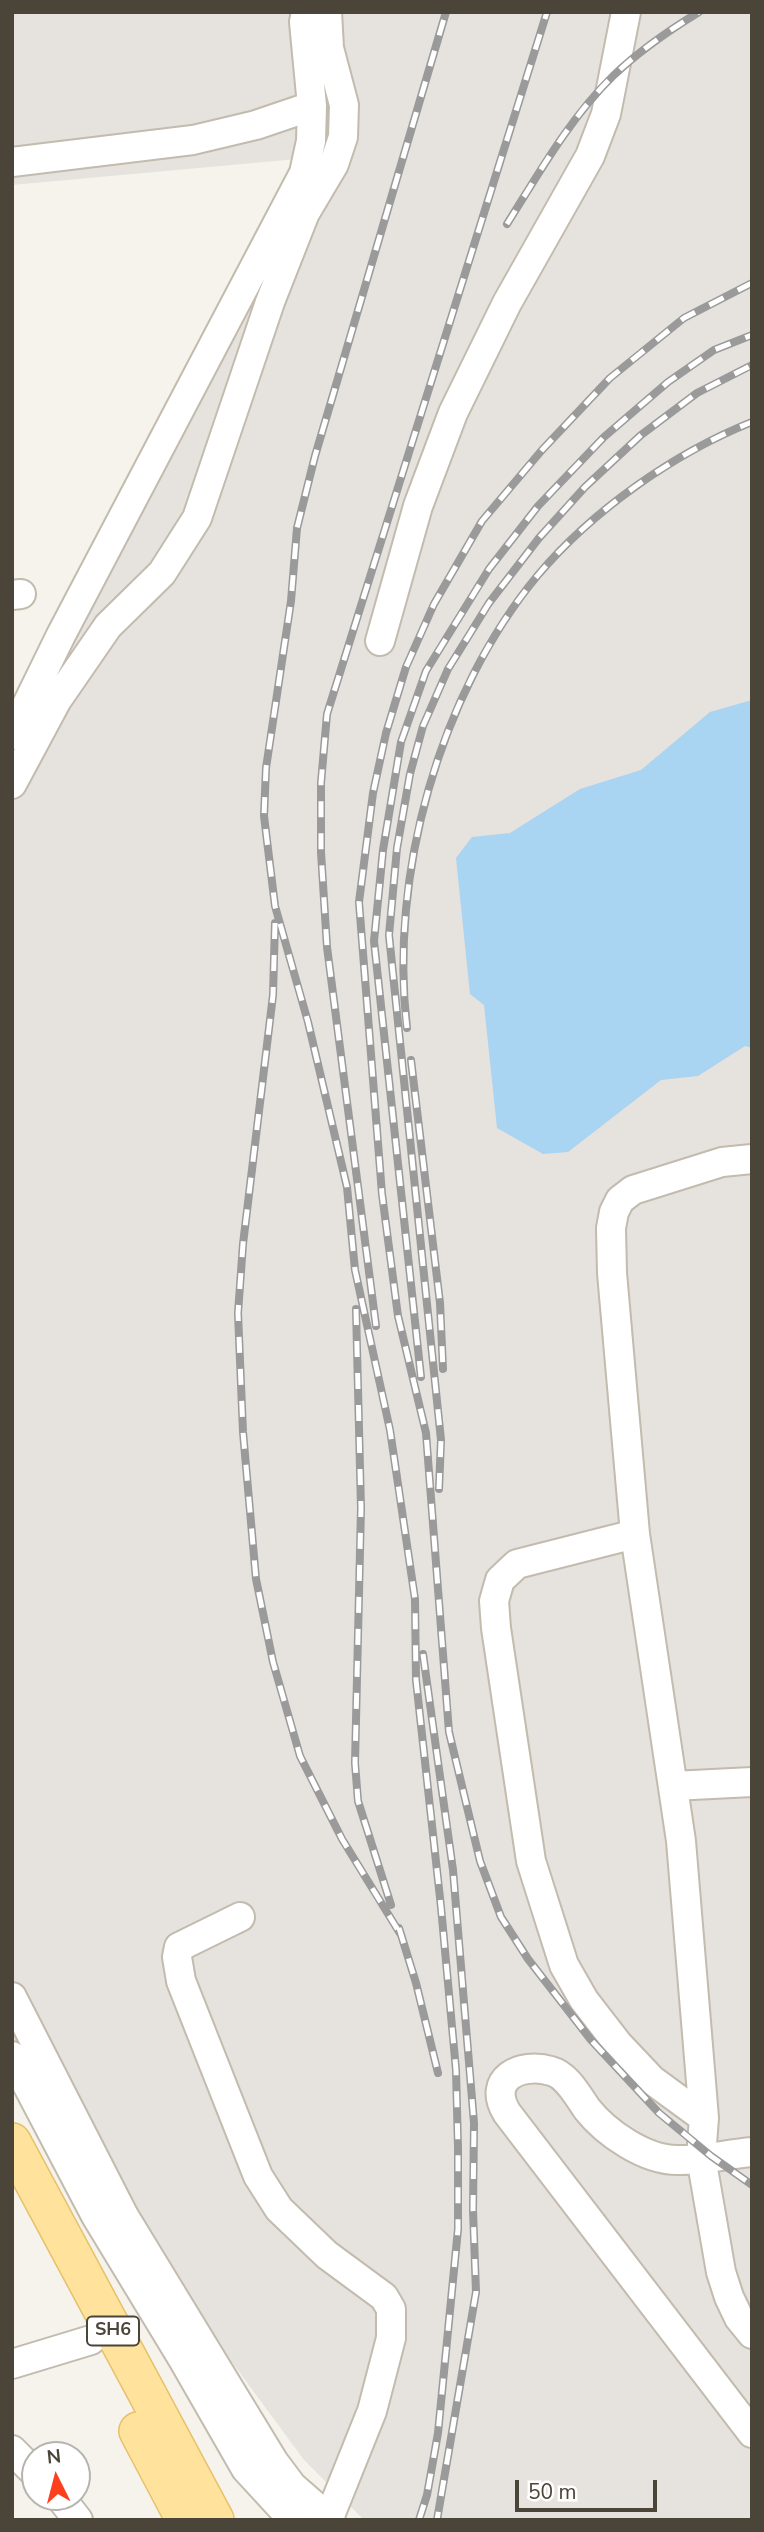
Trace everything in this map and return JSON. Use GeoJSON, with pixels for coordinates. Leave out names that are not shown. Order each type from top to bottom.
{"type":"FeatureCollection","features":[{"type":"Feature","properties":{"kind":"main road","name":"SH6"},"geometry":{"type":"LineString","coordinates":[[12,2142],[215,2520]]}},
{"type":"Feature","properties":{"kind":"main road","name":"SH6"},"geometry":{"type":"LineString","coordinates":[[12,2189],[185,2520]]}},
{"type":"Feature","properties":{"kind":"street"},"geometry":{"type":"LineString","coordinates":[[12,735],[61,635],[304,173],[311,141],[312,106],[304,22],[306,12]]}},
{"type":"Feature","properties":{"kind":"street"},"geometry":{"type":"LineString","coordinates":[[12,784],[57,700],[108,626],[162,573],[197,518],[270,302],[305,213],[334,164],[343,137],[344,105],[329,48],[327,12]]}},
{"type":"Feature","properties":{"kind":"street"},"geometry":{"type":"LineString","coordinates":[[380,641],[418,506],[453,413],[507,303],[590,156],[606,114],[626,12]]}},
{"type":"Feature","properties":{"kind":"street"},"geometry":{"type":"LineString","coordinates":[[12,162],[193,140],[256,125],[312,106]]}},
{"type":"Feature","properties":{"kind":"street"},"geometry":{"type":"LineString","coordinates":[[752,1159],[722,1162],[633,1190],[620,1200],[611,1228],[612,1273],[635,1534],[681,1841],[704,2118],[701,2157],[721,2272],[739,2318],[752,2334]]}},
{"type":"Feature","properties":{"kind":"street"},"geometry":{"type":"LineString","coordinates":[[635,1534],[517,1564],[500,1580],[494,1601],[496,1628],[531,1861],[564,1965],[584,2000],[618,2044],[652,2080],[704,2118]]}},
{"type":"Feature","properties":{"kind":"street"},"geometry":{"type":"LineString","coordinates":[[673,1786],[752,1782]]}},
{"type":"Feature","properties":{"kind":"street"},"geometry":{"type":"LineString","coordinates":[[12,1997],[124,2216],[239,2406],[292,2486],[330,2519],[376,2398],[391,2338],[391,2309],[384,2297],[327,2255],[279,2209],[258,2176],[181,1981],[177,1956],[179,1947],[240,1917]]}},
{"type":"Feature","properties":{"kind":"street"},"geometry":{"type":"LineString","coordinates":[[12,2056],[96,2216],[246,2469],[293,2520]]}},
{"type":"Feature","properties":{"kind":"street"},"geometry":{"type":"LineString","coordinates":[[752,2152],[677,2160],[626,2143],[602,2127],[569,2084],[552,2071],[520,2069],[505,2079],[500,2091],[501,2102],[508,2113],[752,2433]]}},
{"type":"Feature","properties":{"kind":"street"},"geometry":{"type":"LineString","coordinates":[[12,2364],[91,2340]]}},
{"type":"Feature","properties":{"kind":"shaded area"},"geometry":{"type":"Polygon","coordinates":[[[12,12],[752,12],[752,2520],[364,2520],[304,2460],[76,2150],[12,2047],[12,711],[308,158],[12,185],[12,12]]]}},
{"type":"Feature","properties":{"kind":"water"},"geometry":{"type":"Polygon","coordinates":[[[752,700],[752,1048],[745,1046],[698,1076],[661,1080],[568,1152],[543,1154],[497,1128],[484,1005],[470,994],[456,858],[472,837],[510,833],[580,789],[641,770],[710,712],[752,700]]]}},
{"type":"Feature","properties":{"kind":"railway"},"geometry":{"type":"LineString","coordinates":[[419,2520],[427,2495],[438,2433],[458,2229],[458,2148],[456,2070],[416,1680],[415,1599],[390,1430],[355,1270],[347,1187],[308,1022],[275,906],[264,816],[266,768],[291,601],[297,528],[315,456],[446,12]]}},
{"type":"Feature","properties":{"kind":"railway"},"geometry":{"type":"LineString","coordinates":[[376,1326],[327,947],[321,852],[321,783],[327,714],[547,12]]}},
{"type":"Feature","properties":{"kind":"railway"},"geometry":{"type":"LineString","coordinates":[[507,224],[556,147],[597,92],[643,50],[699,12]]}},
{"type":"Feature","properties":{"kind":"railway"},"geometry":{"type":"LineString","coordinates":[[752,283],[684,318],[610,378],[542,450],[482,521],[434,604],[406,667],[386,733],[373,793],[359,902],[382,1194],[398,1316],[426,1433],[449,1732],[480,1861],[501,1917],[528,1959],[591,2040],[659,2113],[711,2156],[752,2185]]}},
{"type":"Feature","properties":{"kind":"railway"},"geometry":{"type":"LineString","coordinates":[[421,1377],[374,941],[383,850],[401,742],[426,671],[489,569],[538,506],[604,437],[668,382],[714,350],[752,335]]}},
{"type":"Feature","properties":{"kind":"railway"},"geometry":{"type":"LineString","coordinates":[[439,1489],[441,1440],[389,935],[397,848],[410,774],[423,726],[448,669],[489,603],[539,538],[585,487],[641,435],[697,393],[752,365]]}},
{"type":"Feature","properties":{"kind":"railway"},"geometry":{"type":"LineString","coordinates":[[407,1028],[403,970],[406,910],[414,849],[429,789],[448,731],[473,675],[503,622],[538,575],[560,551],[609,507],[664,467],[752,422]]}},
{"type":"Feature","properties":{"kind":"railway"},"geometry":{"type":"LineString","coordinates":[[275,923],[273,995],[243,1244],[238,1313],[243,1432],[256,1579],[273,1662],[300,1756],[342,1839],[401,1935]]}},
{"type":"Feature","properties":{"kind":"railway"},"geometry":{"type":"LineString","coordinates":[[411,1060],[440,1303],[443,1369]]}},
{"type":"Feature","properties":{"kind":"railway"},"geometry":{"type":"LineString","coordinates":[[356,1309],[361,1508],[355,1763],[358,1801],[391,1905]]}},
{"type":"Feature","properties":{"kind":"railway"},"geometry":{"type":"LineString","coordinates":[[423,1654],[453,1870],[474,2123],[476,2292],[437,2520]]}},
{"type":"Feature","properties":{"kind":"railway"},"geometry":{"type":"LineString","coordinates":[[399,1928],[416,1983],[438,2073]]}}]}
